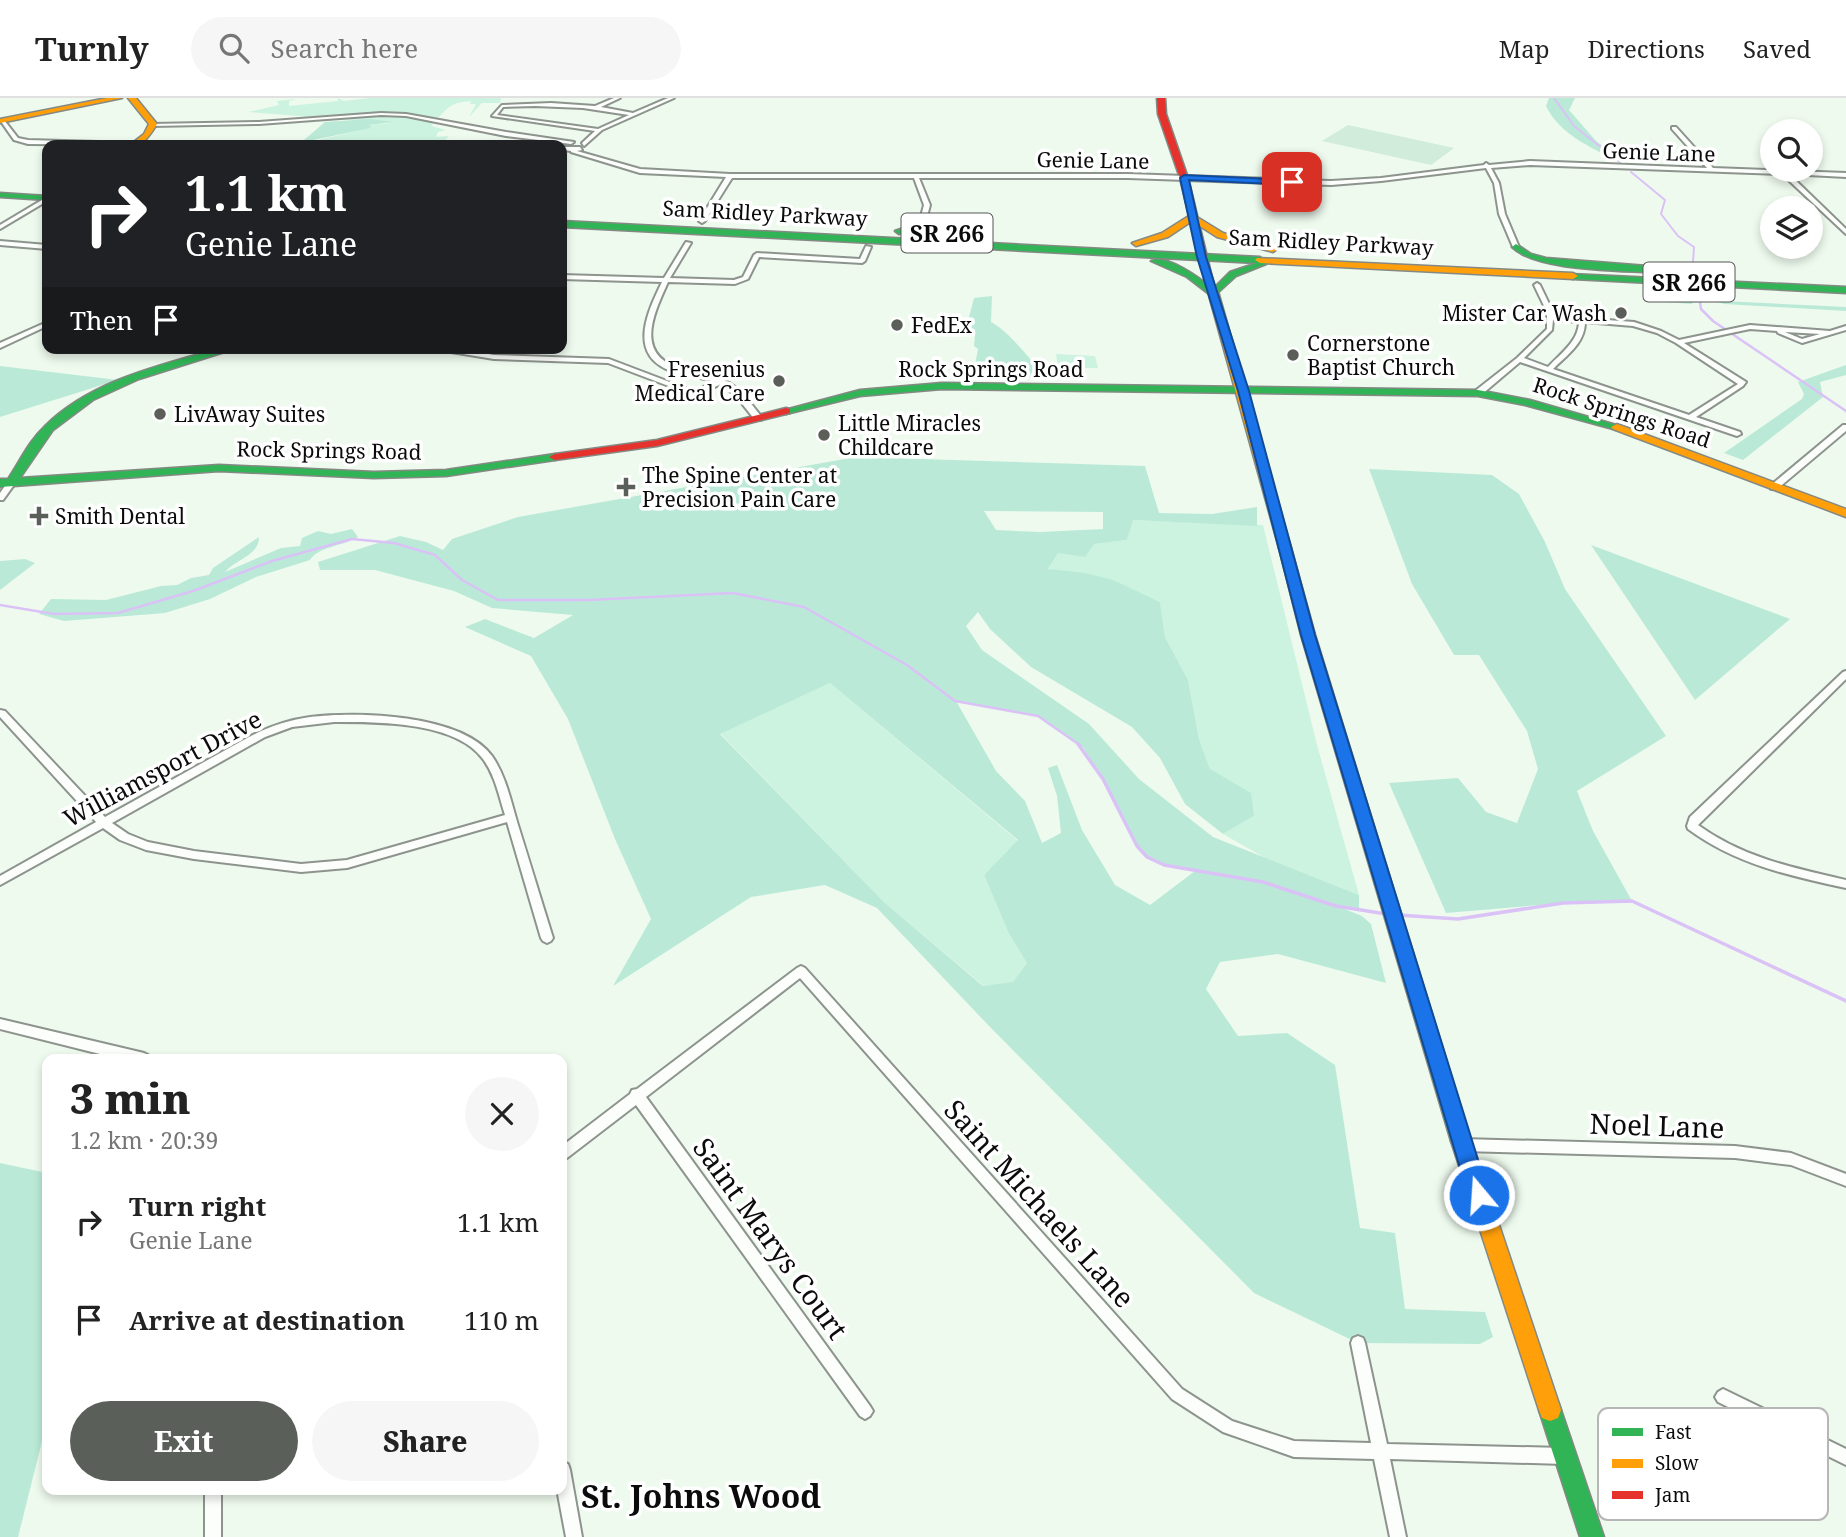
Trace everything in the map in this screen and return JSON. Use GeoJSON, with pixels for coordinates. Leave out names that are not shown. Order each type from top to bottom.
{"type":"FeatureCollection","features":[{"type":"Feature","properties":{"kind":"main road"},"geometry":{"type":"LineString","coordinates":[[1,121],[118,98]]}},
{"type":"Feature","properties":{"kind":"main road"},"geometry":{"type":"LineString","coordinates":[[132,98],[151,119],[152,125],[141,140]]}},
{"type":"Feature","properties":{"kind":"main road"},"geometry":{"type":"LineString","coordinates":[[1161,98],[1162,114],[1184,178],[1201,251],[1243,391],[1308,635],[1387,900],[1462,1145],[1592,1537]]}},
{"type":"Feature","properties":{"kind":"main road"},"geometry":{"type":"LineString","coordinates":[[0,185],[42,187]]}},
{"type":"Feature","properties":{"kind":"main road"},"geometry":{"type":"LineString","coordinates":[[0,195],[42,198]]}},
{"type":"Feature","properties":{"kind":"main road","name":"Sam Ridley Parkway"},"geometry":{"type":"LineString","coordinates":[[567,214],[702,221],[1116,252],[1273,249],[1846,279]]}},
{"type":"Feature","properties":{"kind":"main road"},"geometry":{"type":"LineString","coordinates":[[1136,243],[1165,235],[1192,217]]}},
{"type":"Feature","properties":{"kind":"main road"},"geometry":{"type":"LineString","coordinates":[[1192,217],[1206,229],[1225,238],[1273,249]]}},
{"type":"Feature","properties":{"kind":"main road"},"geometry":{"type":"LineString","coordinates":[[844,238],[868,247],[898,236],[923,220],[930,227],[979,235]]}},
{"type":"Feature","properties":{"kind":"main road","name":"Sam Ridley Parkway"},"geometry":{"type":"LineString","coordinates":[[567,224],[844,238],[979,235],[1136,243],[1285,261],[1406,267],[1527,264],[1552,274],[1846,290]]}},
{"type":"Feature","properties":{"kind":"main road"},"geometry":{"type":"LineString","coordinates":[[666,229],[685,235],[688,243],[704,235],[723,232]]}},
{"type":"Feature","properties":{"kind":"main road"},"geometry":{"type":"LineString","coordinates":[[1116,252],[1175,267],[1213,294]]}},
{"type":"Feature","properties":{"kind":"main road"},"geometry":{"type":"LineString","coordinates":[[1213,294],[1227,277],[1240,269],[1285,261]]}},
{"type":"Feature","properties":{"kind":"main road"},"geometry":{"type":"LineString","coordinates":[[6,482],[47,430],[66,413],[111,388],[214,354]]}},
{"type":"Feature","properties":{"kind":"main road","name":"Rock Springs Road"},"geometry":{"type":"LineString","coordinates":[[6,482],[219,468],[374,475],[446,472],[657,443],[860,393],[901,388],[942,386],[1478,393],[1511,398],[1579,415],[1846,513]]}},
{"type":"Feature","properties":{"kind":"street"},"geometry":{"type":"LineString","coordinates":[[597,107],[618,98]]}},
{"type":"Feature","properties":{"kind":"street"},"geometry":{"type":"LineString","coordinates":[[567,145],[672,98]]}},
{"type":"Feature","properties":{"kind":"street"},"geometry":{"type":"LineString","coordinates":[[594,132],[494,116],[502,106],[534,103],[597,107],[632,114]]}},
{"type":"Feature","properties":{"kind":"street"},"geometry":{"type":"LineString","coordinates":[[152,125],[258,123],[381,114],[555,140]]}},
{"type":"Feature","properties":{"kind":"street"},"geometry":{"type":"LineString","coordinates":[[1,121],[16,139],[42,142]]}},
{"type":"Feature","properties":{"kind":"street"},"geometry":{"type":"LineString","coordinates":[[1674,128],[1712,170]]}},
{"type":"Feature","properties":{"kind":"street"},"geometry":{"type":"LineString","coordinates":[[567,154],[582,146],[594,132]]}},
{"type":"Feature","properties":{"kind":"street"},"geometry":{"type":"LineString","coordinates":[[567,141],[582,146]]}},
{"type":"Feature","properties":{"kind":"street","name":"Genie Lane"},"geometry":{"type":"LineString","coordinates":[[582,146],[592,157]]}},
{"type":"Feature","properties":{"kind":"street"},"geometry":{"type":"LineString","coordinates":[[567,150],[572,151]]}},
{"type":"Feature","properties":{"kind":"street","name":"Genie Lane"},"geometry":{"type":"LineString","coordinates":[[572,151],[645,172],[730,176],[1184,178],[1361,182],[1486,165],[1530,163],[1760,172]]}},
{"type":"Feature","properties":{"kind":"street"},"geometry":{"type":"LineString","coordinates":[[1478,393],[1546,335],[1551,318],[1545,297],[1502,212],[1501,194],[1486,165]]}},
{"type":"Feature","properties":{"kind":"street","name":"Genie Lane"},"geometry":{"type":"LineString","coordinates":[[1823,174],[1846,175]]}},
{"type":"Feature","properties":{"kind":"street"},"geometry":{"type":"LineString","coordinates":[[702,221],[730,176]]}},
{"type":"Feature","properties":{"kind":"street"},"geometry":{"type":"LineString","coordinates":[[916,176],[928,205],[923,220]]}},
{"type":"Feature","properties":{"kind":"street"},"geometry":{"type":"LineString","coordinates":[[1794,182],[1844,228]]}},
{"type":"Feature","properties":{"kind":"street"},"geometry":{"type":"LineString","coordinates":[[0,227],[42,201]]}},
{"type":"Feature","properties":{"kind":"street"},"geometry":{"type":"LineString","coordinates":[[0,243],[42,247]]}},
{"type":"Feature","properties":{"kind":"street"},"geometry":{"type":"LineString","coordinates":[[688,243],[656,299],[647,343],[654,357],[678,370],[720,382],[740,396],[758,418]]}},
{"type":"Feature","properties":{"kind":"street"},"geometry":{"type":"LineString","coordinates":[[567,277],[735,282],[746,278],[758,255],[862,261],[868,247]]}},
{"type":"Feature","properties":{"kind":"street"},"geometry":{"type":"LineString","coordinates":[[1551,318],[1634,324],[1659,332],[1742,382],[1690,418]]}},
{"type":"Feature","properties":{"kind":"street"},"geometry":{"type":"LineString","coordinates":[[1549,369],[1579,338],[1583,330],[1582,320]]}},
{"type":"Feature","properties":{"kind":"street"},"geometry":{"type":"LineString","coordinates":[[0,346],[42,326]]}},
{"type":"Feature","properties":{"kind":"street"},"geometry":{"type":"LineString","coordinates":[[1678,342],[1733,329],[1772,327],[1802,341],[1846,328]]}},
{"type":"Feature","properties":{"kind":"street"},"geometry":{"type":"LineString","coordinates":[[480,354],[609,361],[687,391],[706,389],[720,382]]}},
{"type":"Feature","properties":{"kind":"street"},"geometry":{"type":"LineString","coordinates":[[1520,359],[1737,434]]}},
{"type":"Feature","properties":{"kind":"street"},"geometry":{"type":"LineString","coordinates":[[1774,487],[1846,427]]}},
{"type":"Feature","properties":{"kind":"street"},"geometry":{"type":"LineString","coordinates":[[0,498],[6,482]]}},
{"type":"Feature","properties":{"kind":"street"},"geometry":{"type":"LineString","coordinates":[[1846,674],[1694,820],[1692,825],[1728,850],[1781,869],[1846,884]]}},
{"type":"Feature","properties":{"kind":"street"},"geometry":{"type":"LineString","coordinates":[[2,713],[103,822],[124,837],[146,846],[194,855],[301,867],[347,864],[511,817]]}},
{"type":"Feature","properties":{"kind":"street","name":"Williamsport Drive"},"geometry":{"type":"LineString","coordinates":[[0,881],[252,739],[293,723],[348,720],[421,725],[453,733],[475,743],[498,775],[547,938]]}},
{"type":"Feature","properties":{"kind":"street","name":"Saint Michaels Lane"},"geometry":{"type":"LineString","coordinates":[[567,1150],[636,1094],[801,971],[1177,1394],[1228,1427],[1294,1449],[1564,1456]]}},
{"type":"Feature","properties":{"kind":"street"},"geometry":{"type":"LineString","coordinates":[[3,1028],[121,1054]]}},
{"type":"Feature","properties":{"kind":"street","name":"Saint Marys Court"},"geometry":{"type":"LineString","coordinates":[[636,1094],[865,1410]]}},
{"type":"Feature","properties":{"kind":"street","name":"Noel Lane"},"geometry":{"type":"LineString","coordinates":[[1462,1145],[1735,1152],[1791,1158],[1846,1180]]}},
{"type":"Feature","properties":{"kind":"street"},"geometry":{"type":"LineString","coordinates":[[1358,1343],[1398,1537]]}},
{"type":"Feature","properties":{"kind":"street"},"geometry":{"type":"LineString","coordinates":[[1723,1397],[1746,1408]]}},
{"type":"Feature","properties":{"kind":"street"},"geometry":{"type":"LineString","coordinates":[[1828,1448],[1846,1457]]}},
{"type":"Feature","properties":{"kind":"street"},"geometry":{"type":"LineString","coordinates":[[213,1495],[213,1537]]}},
{"type":"Feature","properties":{"kind":"street"},"geometry":{"type":"LineString","coordinates":[[566,1495],[574,1537]]}},
{"type":"Feature","properties":{"kind":"green space"},"geometry":{"type":"Polygon","coordinates":[[[338,98],[344,101],[371,98],[501,98],[500,103],[482,103],[469,117],[476,104],[470,104],[471,101],[457,103],[448,108],[431,126],[446,130],[438,132],[436,137],[449,136],[445,140],[319,140],[370,128],[369,125],[392,123],[248,112],[279,105],[277,101],[296,99],[289,101],[289,106],[338,101],[338,98]]]}},
{"type":"Feature","properties":{"kind":"green space"},"geometry":{"type":"Polygon","coordinates":[[[1549,98],[1575,98],[1569,110],[1597,142],[1621,158],[1620,162],[1568,133],[1546,106],[1549,98]]]}},
{"type":"Feature","properties":{"kind":"green space"},"geometry":{"type":"Polygon","coordinates":[[[369,119],[393,122],[304,140],[325,122],[369,119]]]}},
{"type":"Feature","properties":{"kind":"green space"},"geometry":{"type":"Polygon","coordinates":[[[1348,125],[1454,148],[1431,165],[1322,141],[1348,125]]]}},
{"type":"Feature","properties":{"kind":"green space"},"geometry":{"type":"Polygon","coordinates":[[[1685,291],[1702,292],[1722,301],[1846,307],[1846,311],[1724,304],[1702,297],[1691,304],[1664,300],[1673,299],[1685,291]]]}},
{"type":"Feature","properties":{"kind":"green space"},"geometry":{"type":"Polygon","coordinates":[[[992,296],[991,322],[1053,378],[973,376],[978,349],[974,346],[975,334],[967,325],[974,298],[992,296]]]}},
{"type":"Feature","properties":{"kind":"green space"},"geometry":{"type":"Polygon","coordinates":[[[1056,354],[1095,356],[1098,368],[1058,368],[1056,354]]]}},
{"type":"Feature","properties":{"kind":"green space"},"geometry":{"type":"Polygon","coordinates":[[[1846,365],[1846,375],[1820,382],[1823,397],[1743,460],[1724,453],[1802,399],[1804,394],[1798,382],[1846,365]]]}},
{"type":"Feature","properties":{"kind":"green space"},"geometry":{"type":"Polygon","coordinates":[[[0,366],[118,380],[0,417],[0,366]]]}},
{"type":"Feature","properties":{"kind":"green space"},"geometry":{"type":"Polygon","coordinates":[[[856,457],[1145,466],[1159,513],[1212,514],[1257,507],[1257,526],[1133,520],[1127,540],[1094,544],[1085,557],[1058,553],[1048,569],[1085,573],[1113,580],[1160,602],[1165,637],[1188,680],[1199,739],[1210,769],[1251,793],[1254,816],[1223,834],[1185,804],[1160,758],[1132,727],[1031,667],[990,629],[978,612],[966,626],[982,650],[1089,724],[1139,779],[1213,837],[1359,895],[1359,911],[1342,908],[1362,916],[1371,924],[1386,983],[1278,954],[1220,962],[1206,989],[1238,1036],[1287,1033],[1335,1065],[1360,1228],[1395,1233],[1405,1309],[1485,1312],[1493,1337],[1480,1344],[1358,1343],[1254,1293],[989,1026],[877,908],[825,885],[751,897],[613,986],[651,919],[615,839],[568,719],[531,656],[465,627],[485,619],[534,638],[573,615],[492,608],[454,591],[375,570],[320,570],[318,562],[400,536],[426,542],[443,550],[452,539],[518,517],[856,457]],[[984,511],[996,530],[1040,532],[1103,529],[1103,512],[984,511]],[[830,683],[720,734],[885,903],[983,986],[1013,982],[1027,963],[1009,934],[984,875],[1018,840],[830,683]],[[956,701],[996,771],[1025,801],[1042,843],[1061,833],[1057,796],[1048,768],[1057,765],[1082,830],[1115,885],[1150,905],[1195,871],[1164,865],[1147,857],[1137,846],[1103,779],[1082,746],[1038,716],[956,701]]]}},
{"type":"Feature","properties":{"kind":"green space"},"geometry":{"type":"Polygon","coordinates":[[[1369,469],[1492,475],[1519,494],[1545,542],[1565,589],[1666,736],[1577,791],[1593,831],[1632,901],[1563,903],[1446,913],[1389,783],[1458,778],[1486,812],[1517,823],[1538,769],[1527,731],[1479,655],[1454,655],[1412,584],[1369,469]]]}},
{"type":"Feature","properties":{"kind":"green space"},"geometry":{"type":"Polygon","coordinates":[[[1132,520],[1263,525],[1317,745],[1359,895],[1267,859],[1223,834],[1254,816],[1210,769],[1199,739],[1188,680],[1165,637],[1160,602],[1106,580],[1048,570],[1058,552],[1085,557],[1093,544],[1127,540],[1132,520]]]}},
{"type":"Feature","properties":{"kind":"green space"},"geometry":{"type":"Polygon","coordinates":[[[352,529],[358,537],[325,549],[310,560],[256,577],[210,599],[165,613],[64,621],[39,614],[51,599],[106,600],[161,586],[177,585],[191,578],[209,575],[213,568],[259,537],[255,549],[225,572],[281,548],[300,546],[302,538],[318,531],[331,534],[352,529]]]}},
{"type":"Feature","properties":{"kind":"green space"},"geometry":{"type":"Polygon","coordinates":[[[1591,545],[1790,619],[1695,700],[1591,545]]]}},
{"type":"Feature","properties":{"kind":"green space"},"geometry":{"type":"Polygon","coordinates":[[[25,559],[35,563],[0,590],[0,561],[25,559]]]}},
{"type":"Feature","properties":{"kind":"green space"},"geometry":{"type":"Polygon","coordinates":[[[830,683],[1018,841],[984,875],[1009,934],[1027,963],[1013,983],[984,986],[885,903],[720,733],[830,683]]]}},
{"type":"Feature","properties":{"kind":"green space"},"geometry":{"type":"Polygon","coordinates":[[[0,1163],[42,1172],[42,1441],[18,1537],[0,1537],[0,1163]]]}},
{"type":"Feature","properties":{"kind":"waterway"},"geometry":{"type":"LineString","coordinates":[[1554,98],[1574,126],[1620,162]]}},
{"type":"Feature","properties":{"kind":"waterway"},"geometry":{"type":"LineString","coordinates":[[1631,172],[1665,200],[1661,214],[1678,236],[1694,247],[1693,262]]}},
{"type":"Feature","properties":{"kind":"waterway"},"geometry":{"type":"LineString","coordinates":[[1699,295],[1701,309],[1713,321],[1846,411]]}},
{"type":"Feature","properties":{"kind":"waterway"},"geometry":{"type":"LineString","coordinates":[[0,605],[54,614],[118,613],[193,591],[272,561],[352,539],[394,543],[435,555],[462,580],[498,600],[589,600],[733,593],[804,607],[907,665],[955,701],[1038,716],[1081,746]]}},
{"type":"Feature","properties":{"kind":"waterway"},"geometry":{"type":"LineString","coordinates":[[1078,744],[1103,779],[1137,846],[1147,857],[1164,865],[1263,882],[1336,906],[1386,914]]}},
{"type":"Feature","properties":{"kind":"waterway"},"geometry":{"type":"LineString","coordinates":[[1398,915],[1458,919],[1563,903],[1632,901],[1846,1001]]}},
{"type":"Feature","properties":{"kind":"traffic: fast"},"geometry":{"type":"LineString","coordinates":[[0,195],[42,198]]}},
{"type":"Feature","properties":{"kind":"traffic: fast"},"geometry":{"type":"LineString","coordinates":[[899,231],[915,227],[923,220],[942,231],[980,235]]}},
{"type":"Feature","properties":{"kind":"traffic: fast"},"geometry":{"type":"LineString","coordinates":[[567,224],[1260,260]]}},
{"type":"Feature","properties":{"kind":"traffic: fast"},"geometry":{"type":"LineString","coordinates":[[1516,247],[1528,256],[1546,261],[1660,270]]}},
{"type":"Feature","properties":{"kind":"traffic: fast"},"geometry":{"type":"LineString","coordinates":[[1156,261],[1190,275],[1213,294],[1233,274],[1261,264]]}},
{"type":"Feature","properties":{"kind":"traffic: fast"},"geometry":{"type":"LineString","coordinates":[[1573,276],[1846,290]]}},
{"type":"Feature","properties":{"kind":"traffic: fast"},"geometry":{"type":"LineString","coordinates":[[12,482],[49,428],[89,398],[135,377],[211,354]]}},
{"type":"Feature","properties":{"kind":"traffic: fast"},"geometry":{"type":"LineString","coordinates":[[786,411],[860,393],[942,386],[1478,393],[1526,402],[1617,427]]}},
{"type":"Feature","properties":{"kind":"traffic: fast"},"geometry":{"type":"LineString","coordinates":[[0,483],[219,468],[374,475],[446,473],[555,457]]}},
{"type":"Feature","properties":{"kind":"traffic: fast"},"geometry":{"type":"LineString","coordinates":[[1285,548],[1308,635],[1461,1141]]}},
{"type":"Feature","properties":{"kind":"traffic: fast"},"geometry":{"type":"LineString","coordinates":[[1550,1410],[1592,1537]]}},
{"type":"Feature","properties":{"kind":"traffic: slow"},"geometry":{"type":"LineString","coordinates":[[0,121],[118,98]]}},
{"type":"Feature","properties":{"kind":"traffic: slow"},"geometry":{"type":"LineString","coordinates":[[132,98],[153,124],[140,140]]}},
{"type":"Feature","properties":{"kind":"traffic: slow"},"geometry":{"type":"LineString","coordinates":[[1136,243],[1165,235],[1192,217],[1220,235],[1273,249]]}},
{"type":"Feature","properties":{"kind":"traffic: slow"},"geometry":{"type":"LineString","coordinates":[[1260,260],[1573,276]]}},
{"type":"Feature","properties":{"kind":"traffic: slow"},"geometry":{"type":"LineString","coordinates":[[1212,288],[1285,548]]}},
{"type":"Feature","properties":{"kind":"traffic: slow"},"geometry":{"type":"LineString","coordinates":[[1617,427],[1846,513]]}},
{"type":"Feature","properties":{"kind":"traffic: slow"},"geometry":{"type":"LineString","coordinates":[[1461,1141],[1550,1410]]}},
{"type":"Feature","properties":{"kind":"traffic: jam"},"geometry":{"type":"LineString","coordinates":[[1161,98],[1162,114],[1184,178],[1212,288]]}},
{"type":"Feature","properties":{"kind":"traffic: jam"},"geometry":{"type":"LineString","coordinates":[[555,457],[657,443],[786,411]]}},
{"type":"Feature","properties":{"kind":"place","name":"Mister Car Wash"},"geometry":{"type":"Point","coordinates":[1621,313]}},
{"type":"Feature","properties":{"kind":"place","name":"FedEx"},"geometry":{"type":"Point","coordinates":[897,325]}},
{"type":"Feature","properties":{"kind":"place","name":"Cornerstone Baptist Church"},"geometry":{"type":"Point","coordinates":[1293,355]}},
{"type":"Feature","properties":{"kind":"place","name":"Fresenius Medical Care"},"geometry":{"type":"Point","coordinates":[779,381]}},
{"type":"Feature","properties":{"kind":"place","name":"LivAway Suites"},"geometry":{"type":"Point","coordinates":[160,414]}},
{"type":"Feature","properties":{"kind":"place","name":"Little Miracles Childcare"},"geometry":{"type":"Point","coordinates":[824,435]}},
{"type":"Feature","properties":{"kind":"place","name":"The Spine Center at Precision Pain Care"},"geometry":{"type":"Point","coordinates":[626,487]}},
{"type":"Feature","properties":{"kind":"place","name":"Smith Dental"},"geometry":{"type":"Point","coordinates":[39,516]}},
{"type":"Feature","properties":{"kind":"district","name":"St. Johns Wood"},"geometry":{"type":"Point","coordinates":[701,1495]}},
{"type":"Feature","properties":{"kind":"route"},"geometry":{"type":"LineString","coordinates":[[1292,182],[1184,178],[1202,257],[1243,391],[1308,635],[1479,1195]]}}]}
